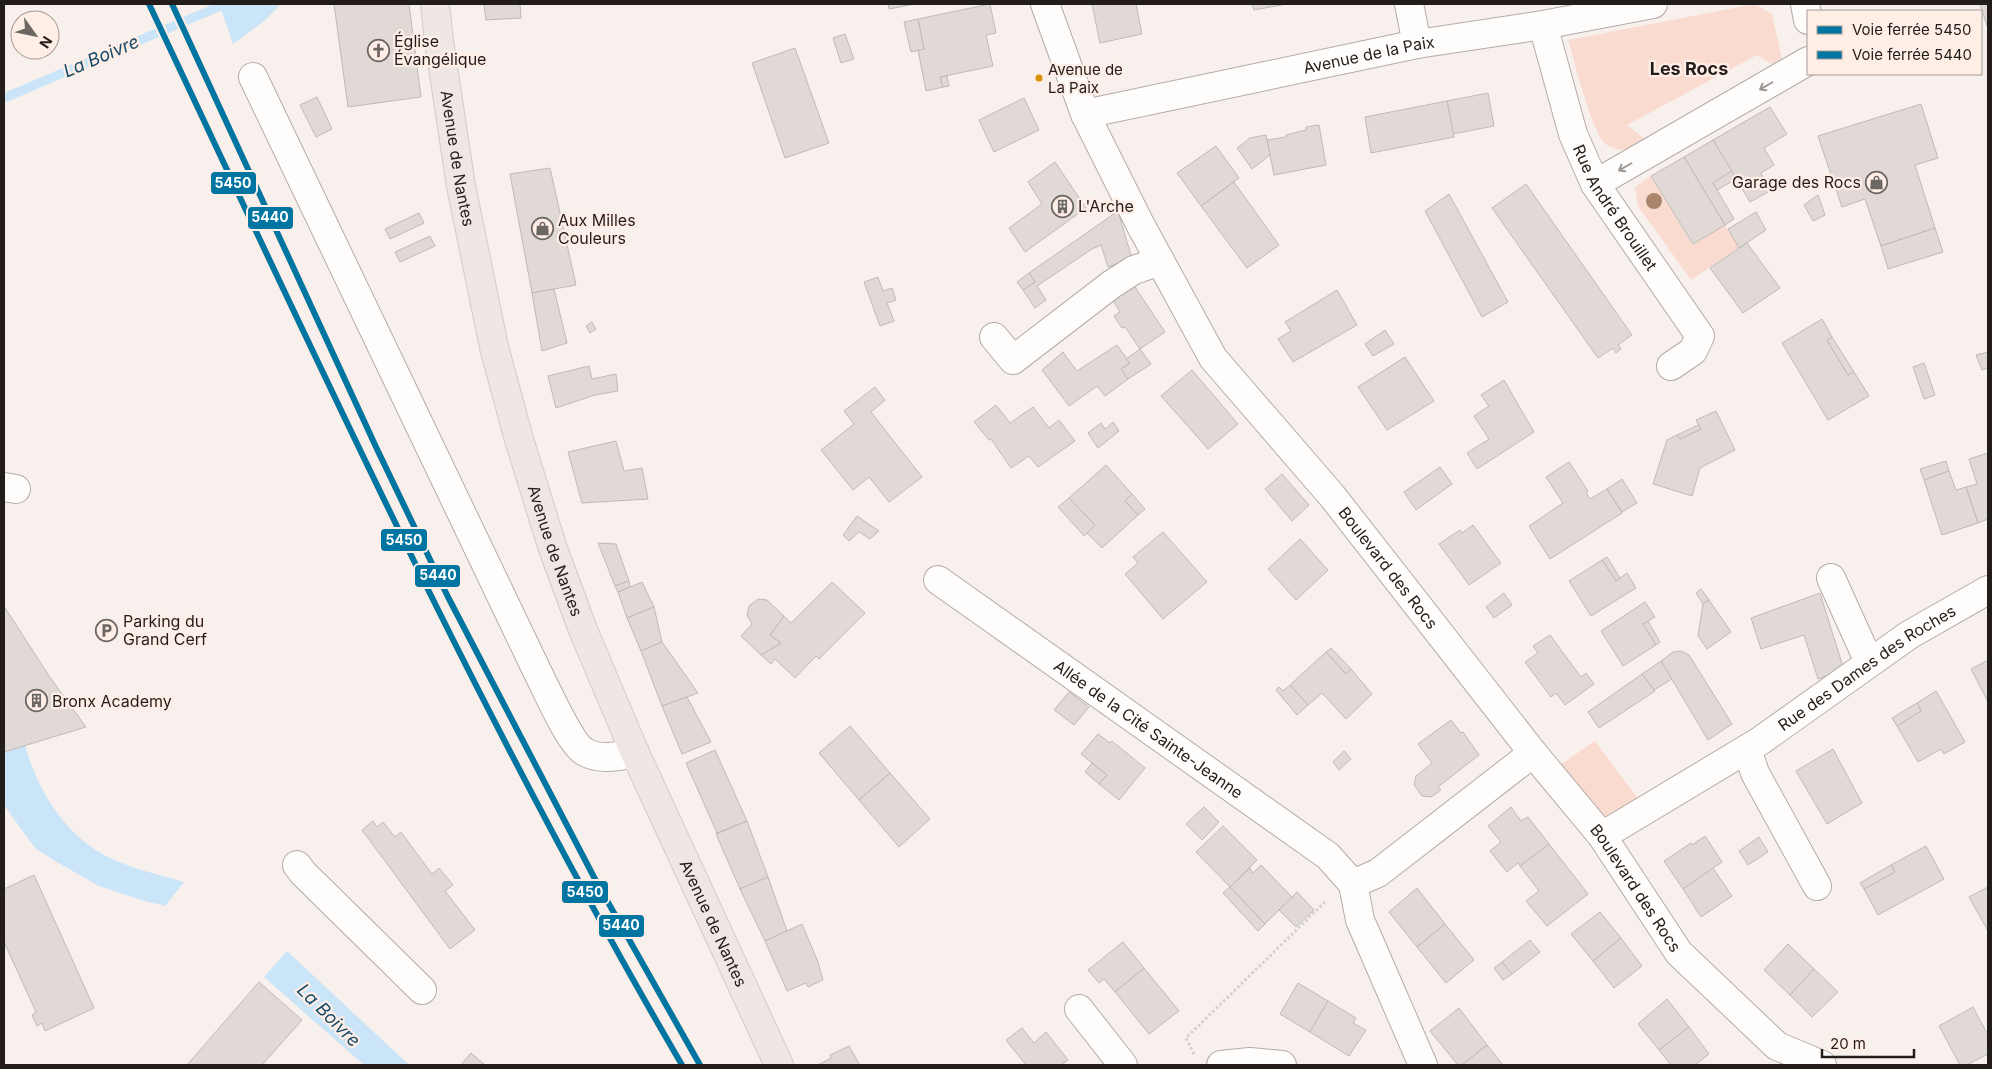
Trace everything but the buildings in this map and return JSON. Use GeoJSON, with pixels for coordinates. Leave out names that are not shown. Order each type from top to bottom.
{"type":"FeatureCollection","features":[{"type":"Feature","properties":{"kind":"main road","name":"Avenue de Nantes"},"geometry":{"type":"LineString","coordinates":[[435,4],[461,186],[494,348],[518,436],[552,546],[582,630],[634,753],[779,1065]]}},
{"type":"Feature","properties":{"kind":"street","name":"Boulevard des Rocs"},"geometry":{"type":"LineString","coordinates":[[1045,4],[1085,114],[1160,261],[1214,358],[1333,497],[1533,753],[1602,836],[1679,953],[1774,1056],[1822,1065]]}},
{"type":"Feature","properties":{"kind":"street"},"geometry":{"type":"LineString","coordinates":[[1409,4],[1417,44]]}},
{"type":"Feature","properties":{"kind":"street","name":"Avenue de la Paix"},"geometry":{"type":"LineString","coordinates":[[1085,114],[1417,44],[1543,25],[1653,4]]}},
{"type":"Feature","properties":{"kind":"street","name":"Rue André Brouillet"},"geometry":{"type":"LineString","coordinates":[[1543,25],[1573,134],[1595,184],[1700,336],[1693,351],[1671,366]]}},
{"type":"Feature","properties":{"kind":"street"},"geometry":{"type":"LineString","coordinates":[[1595,184],[1807,62]]}},
{"type":"Feature","properties":{"kind":"street"},"geometry":{"type":"LineString","coordinates":[[253,77],[538,673],[569,732],[584,752],[596,756],[611,758],[634,753]]}},
{"type":"Feature","properties":{"kind":"street"},"geometry":{"type":"LineString","coordinates":[[994,337],[1013,360],[1112,284],[1134,270],[1160,261]]}},
{"type":"Feature","properties":{"kind":"street"},"geometry":{"type":"LineString","coordinates":[[1831,578],[1869,662]]}},
{"type":"Feature","properties":{"kind":"street","name":"Allée de la Cité Sainte-Jeanne"},"geometry":{"type":"LineString","coordinates":[[938,580],[1328,856],[1353,884]]}},
{"type":"Feature","properties":{"kind":"street","name":"Rue des Dames des Roches"},"geometry":{"type":"LineString","coordinates":[[1602,836],[1748,749],[1909,635],[1988,590]]}},
{"type":"Feature","properties":{"kind":"street"},"geometry":{"type":"LineString","coordinates":[[1748,749],[1755,773],[1817,886]]}},
{"type":"Feature","properties":{"kind":"street"},"geometry":{"type":"LineString","coordinates":[[1423,1065],[1360,920],[1353,884],[1378,873],[1533,753]]}},
{"type":"Feature","properties":{"kind":"street"},"geometry":{"type":"LineString","coordinates":[[297,865],[422,990]]}},
{"type":"Feature","properties":{"kind":"street"},"geometry":{"type":"LineString","coordinates":[[1079,1009],[1123,1065]]}},
{"type":"Feature","properties":{"kind":"street"},"geometry":{"type":"LineString","coordinates":[[1209,1062],[1250,1062],[1282,1065]]}},
{"type":"Feature","properties":{"kind":"path"},"geometry":{"type":"LineString","coordinates":[[1209,1062],[1186,1038],[1327,900]]}},
{"type":"Feature","properties":{"kind":"shaded area"},"geometry":{"type":"Polygon","coordinates":[[[1755,4],[1772,14],[1783,64],[1780,69],[1757,55],[1627,125],[1646,140],[1627,149],[1612,148],[1607,145],[1590,114],[1568,40],[1755,4]]]}},
{"type":"Feature","properties":{"kind":"shaded area"},"geometry":{"type":"Polygon","coordinates":[[[1651,176],[1692,244],[1725,225],[1739,248],[1691,280],[1638,206],[1635,187],[1651,176]]]}},
{"type":"Feature","properties":{"kind":"shaded area"},"geometry":{"type":"Polygon","coordinates":[[[1595,741],[1642,804],[1606,828],[1557,767],[1595,741]]]}},
{"type":"Feature","properties":{"kind":"water"},"geometry":{"type":"Polygon","coordinates":[[[219,4],[281,4],[264,21],[233,44],[219,4]]]}},
{"type":"Feature","properties":{"kind":"water"},"geometry":{"type":"Polygon","coordinates":[[[25,745],[44,793],[64,822],[76,834],[89,845],[113,860],[184,882],[165,906],[99,886],[35,848],[4,805],[4,752],[25,745]]]}},
{"type":"Feature","properties":{"kind":"water","name":"La Boivre"},"geometry":{"type":"Polygon","coordinates":[[[287,951],[409,1065],[364,1065],[264,977],[287,951]]]}},
{"type":"Feature","properties":{"kind":"waterway","name":"La Boivre"},"geometry":{"type":"LineString","coordinates":[[4,98],[225,4]]}},
{"type":"Feature","properties":{"kind":"rail line","name":"5450"},"geometry":{"type":"LineString","coordinates":[[149,4],[339,407],[470,673],[538,805],[682,1065]]}},
{"type":"Feature","properties":{"kind":"rail line","name":"5440"},"geometry":{"type":"LineString","coordinates":[[172,4],[376,447],[448,597],[596,881],[700,1065]]}},
{"type":"Feature","properties":{"kind":"place","name":"Église Évangélique"},"geometry":{"type":"Point","coordinates":[378,50]}},
{"type":"Feature","properties":{"kind":"place","name":"Avenue de La Paix"},"geometry":{"type":"Point","coordinates":[1039,78]}},
{"type":"Feature","properties":{"kind":"place","name":"Garage des Rocs"},"geometry":{"type":"Point","coordinates":[1877,182]}},
{"type":"Feature","properties":{"kind":"place","name":"L'Arche"},"geometry":{"type":"Point","coordinates":[1062,206]}},
{"type":"Feature","properties":{"kind":"place","name":"Aux Milles Couleurs"},"geometry":{"type":"Point","coordinates":[542,229]}},
{"type":"Feature","properties":{"kind":"place","name":"Parking du Grand Cerf"},"geometry":{"type":"Point","coordinates":[107,630]}},
{"type":"Feature","properties":{"kind":"place","name":"Bronx Academy"},"geometry":{"type":"Point","coordinates":[36,701]}},
{"type":"Feature","properties":{"kind":"district","name":"Les Rocs"},"geometry":{"type":"Point","coordinates":[1689,68]}}]}
